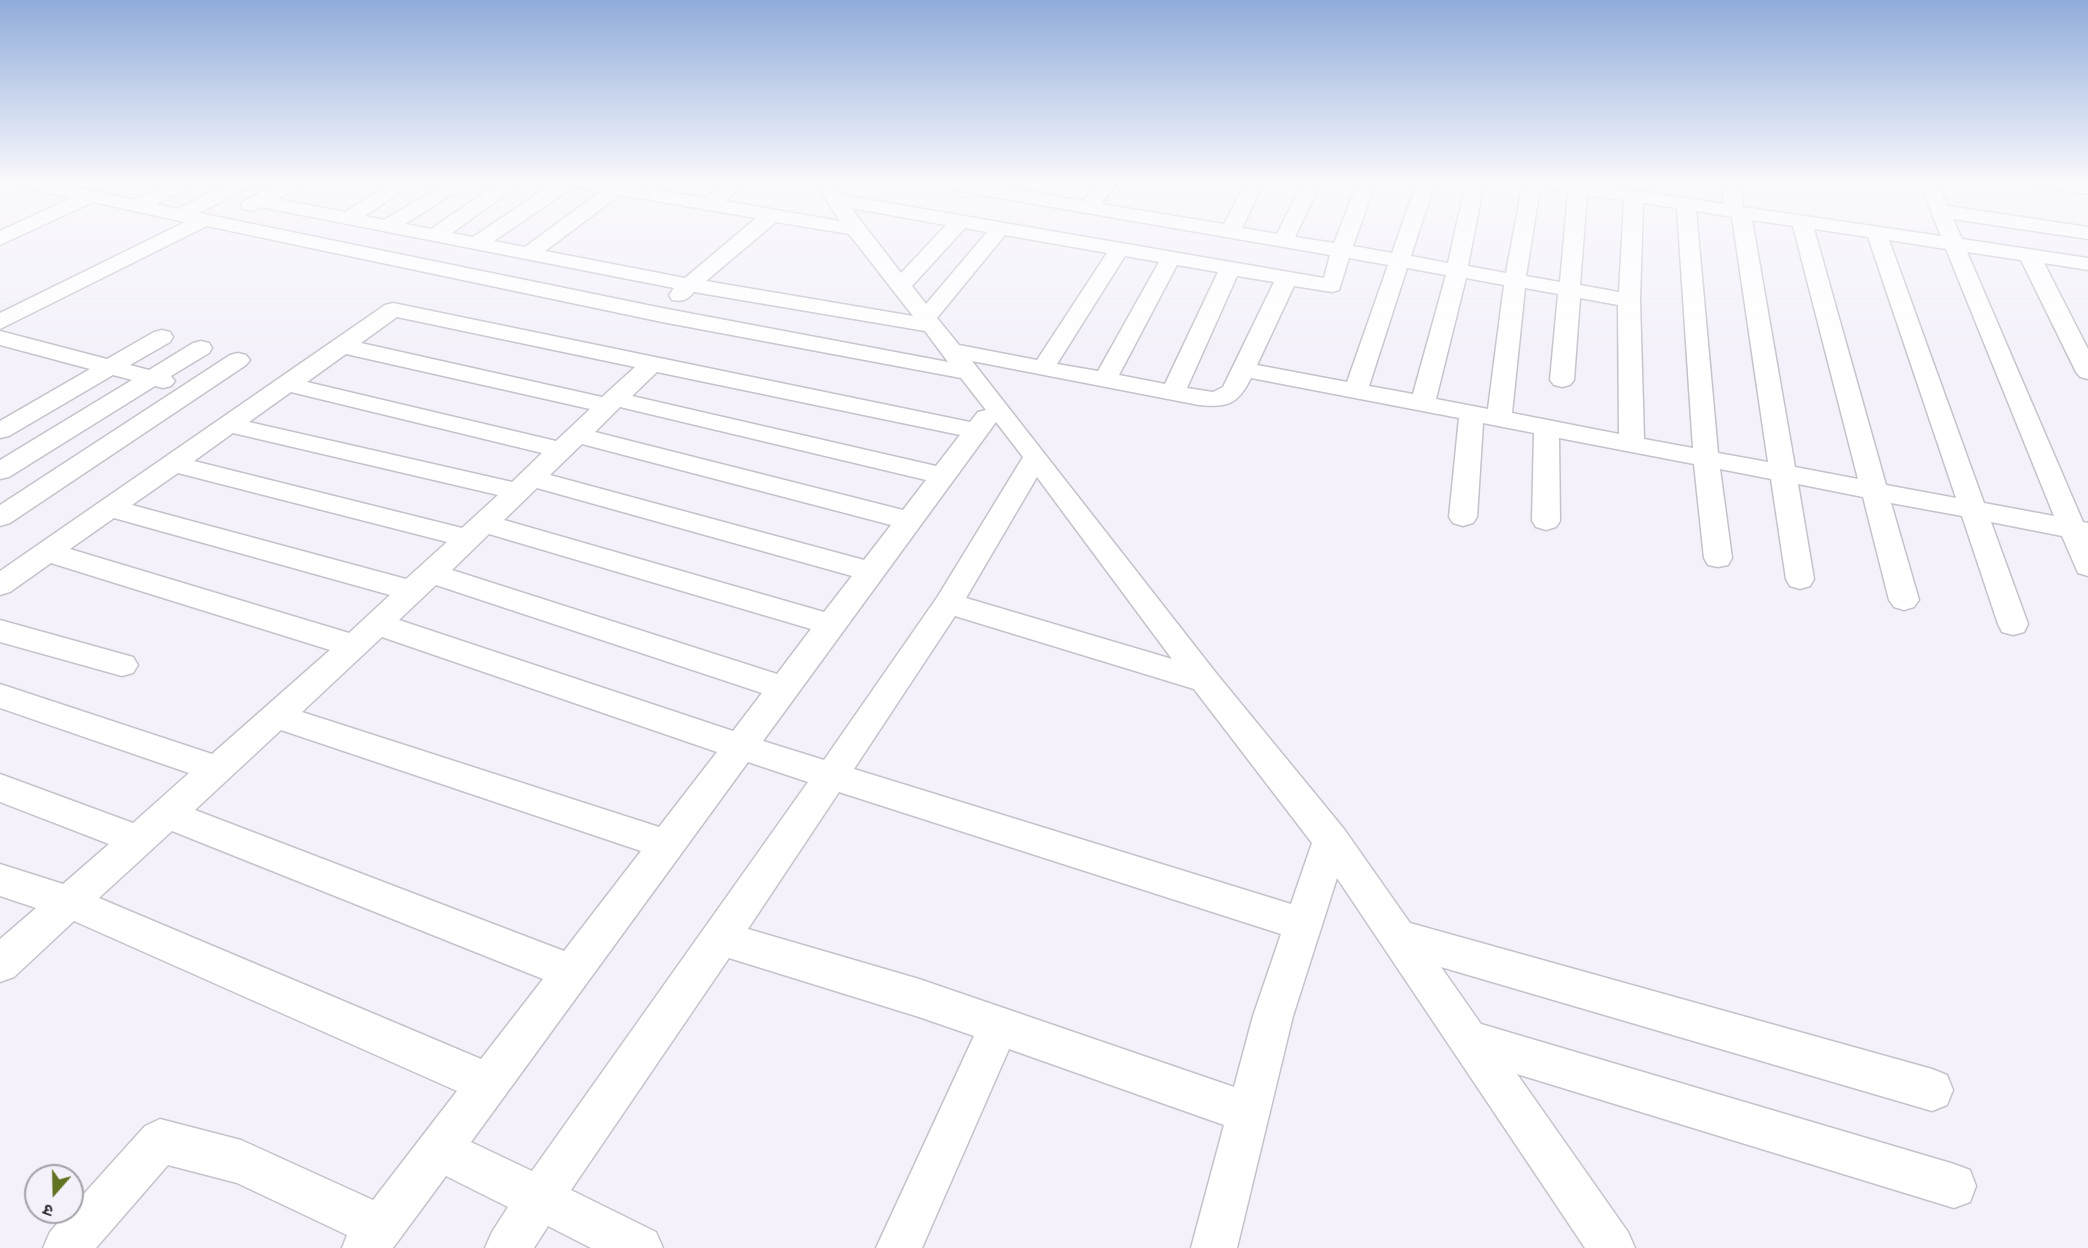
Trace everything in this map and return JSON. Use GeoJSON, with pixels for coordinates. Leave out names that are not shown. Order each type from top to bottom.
{"type":"FeatureCollection","features":[{"type":"Feature","properties":{"kind":"street"},"geometry":{"type":"LineString","coordinates":[[0,322],[172,240]]}},
{"type":"Feature","properties":{"kind":"street"},"geometry":{"type":"LineString","coordinates":[[299,240],[662,315],[945,342]]}},
{"type":"Feature","properties":{"kind":"street"},"geometry":{"type":"LineString","coordinates":[[456,240],[689,285],[945,342],[1043,368],[1199,398],[1218,399],[1227,397],[1243,369],[1287,278]]}},
{"type":"Feature","properties":{"kind":"street"},"geometry":{"type":"LineString","coordinates":[[476,244],[482,240]]}},
{"type":"Feature","properties":{"kind":"street"},"geometry":{"type":"LineString","coordinates":[[528,254],[546,240]]}},
{"type":"Feature","properties":{"kind":"street"},"geometry":{"type":"LineString","coordinates":[[662,315],[689,285],[742,240]]}},
{"type":"Feature","properties":{"kind":"street"},"geometry":{"type":"LineString","coordinates":[[864,240],[945,342],[986,419],[1036,457],[1205,681],[1331,840],[1612,1248]]}},
{"type":"Feature","properties":{"kind":"street"},"geometry":{"type":"LineString","coordinates":[[900,285],[943,240]]}},
{"type":"Feature","properties":{"kind":"street"},"geometry":{"type":"LineString","coordinates":[[945,342],[995,240]]}},
{"type":"Feature","properties":{"kind":"street"},"geometry":{"type":"LineString","coordinates":[[1067,240],[1332,286],[1345,240]]}},
{"type":"Feature","properties":{"kind":"street"},"geometry":{"type":"LineString","coordinates":[[1279,240],[1629,300]]}},
{"type":"Feature","properties":{"kind":"street"},"geometry":{"type":"LineString","coordinates":[[1356,390],[1407,240]]}},
{"type":"Feature","properties":{"kind":"street"},"geometry":{"type":"LineString","coordinates":[[1423,402],[1463,240]]}},
{"type":"Feature","properties":{"kind":"street"},"geometry":{"type":"LineString","coordinates":[[1499,417],[1522,240]]}},
{"type":"Feature","properties":{"kind":"street"},"geometry":{"type":"LineString","coordinates":[[1562,380],[1571,290],[1580,240]]}},
{"type":"Feature","properties":{"kind":"street"},"geometry":{"type":"LineString","coordinates":[[1632,240],[1629,300],[1632,443]]}},
{"type":"Feature","properties":{"kind":"street"},"geometry":{"type":"LineString","coordinates":[[1689,240],[1706,457],[1718,558]]}},
{"type":"Feature","properties":{"kind":"street"},"geometry":{"type":"LineString","coordinates":[[1742,240],[1800,579]]}},
{"type":"Feature","properties":{"kind":"street"},"geometry":{"type":"LineString","coordinates":[[1807,240],[1904,600]]}},
{"type":"Feature","properties":{"kind":"street"},"geometry":{"type":"LineString","coordinates":[[1879,240],[2013,624]]}},
{"type":"Feature","properties":{"kind":"street"},"geometry":{"type":"LineString","coordinates":[[1930,240],[2088,264]]}},
{"type":"Feature","properties":{"kind":"street"},"geometry":{"type":"LineString","coordinates":[[1952,240],[2080,530],[2088,566]]}},
{"type":"Feature","properties":{"kind":"street"},"geometry":{"type":"LineString","coordinates":[[1043,368],[1119,249]]}},
{"type":"Feature","properties":{"kind":"street"},"geometry":{"type":"LineString","coordinates":[[2029,255],[2088,372]]}},
{"type":"Feature","properties":{"kind":"street"},"geometry":{"type":"LineString","coordinates":[[1105,380],[1171,258]]}},
{"type":"Feature","properties":{"kind":"street"},"geometry":{"type":"LineString","coordinates":[[1173,393],[1230,268]]}},
{"type":"Feature","properties":{"kind":"street"},"geometry":{"type":"LineString","coordinates":[[0,585],[393,310],[652,364],[986,419]]}},
{"type":"Feature","properties":{"kind":"street"},"geometry":{"type":"LineString","coordinates":[[4,425],[162,337]]}},
{"type":"Feature","properties":{"kind":"street"},"geometry":{"type":"LineString","coordinates":[[0,338],[195,389]]}},
{"type":"Feature","properties":{"kind":"street"},"geometry":{"type":"LineString","coordinates":[[343,346],[943,476]]}},
{"type":"Feature","properties":{"kind":"street"},"geometry":{"type":"LineString","coordinates":[[0,471],[201,348]]}},
{"type":"Feature","properties":{"kind":"street"},"geometry":{"type":"LineString","coordinates":[[0,517],[238,360]]}},
{"type":"Feature","properties":{"kind":"street"},"geometry":{"type":"LineString","coordinates":[[0,964],[354,646],[652,364]]}},
{"type":"Feature","properties":{"kind":"street"},"geometry":{"type":"LineString","coordinates":[[1243,369],[2080,530]]}},
{"type":"Feature","properties":{"kind":"street"},"geometry":{"type":"LineString","coordinates":[[287,384],[569,442],[910,521]]}},
{"type":"Feature","properties":{"kind":"street"},"geometry":{"type":"LineString","coordinates":[[1463,517],[1472,412]]}},
{"type":"Feature","properties":{"kind":"street"},"geometry":{"type":"LineString","coordinates":[[66,1248],[160,1141],[241,1162],[373,1237],[986,419]]}},
{"type":"Feature","properties":{"kind":"street"},"geometry":{"type":"LineString","coordinates":[[229,425],[525,484],[872,572]]}},
{"type":"Feature","properties":{"kind":"street"},"geometry":{"type":"LineString","coordinates":[[1546,521],[1547,426]]}},
{"type":"Feature","properties":{"kind":"street"},"geometry":{"type":"LineString","coordinates":[[508,1248],[539,1198],[720,938],[948,603],[1036,457]]}},
{"type":"Feature","properties":{"kind":"street"},"geometry":{"type":"LineString","coordinates":[[174,464],[476,530],[832,625]]}},
{"type":"Feature","properties":{"kind":"street"},"geometry":{"type":"LineString","coordinates":[[110,508],[421,582],[784,688]]}},
{"type":"Feature","properties":{"kind":"street"},"geometry":{"type":"LineString","coordinates":[[48,552],[354,646]]}},
{"type":"Feature","properties":{"kind":"street"},"geometry":{"type":"LineString","coordinates":[[948,603],[1205,681]]}},
{"type":"Feature","properties":{"kind":"street"},"geometry":{"type":"LineString","coordinates":[[377,624],[740,747],[1304,924]]}},
{"type":"Feature","properties":{"kind":"street"},"geometry":{"type":"LineString","coordinates":[[0,631],[122,665]]}},
{"type":"Feature","properties":{"kind":"street"},"geometry":{"type":"LineString","coordinates":[[0,696],[217,769]]}},
{"type":"Feature","properties":{"kind":"street"},"geometry":{"type":"LineString","coordinates":[[276,716],[667,845]]}},
{"type":"Feature","properties":{"kind":"street"},"geometry":{"type":"LineString","coordinates":[[0,788],[138,840]]}},
{"type":"Feature","properties":{"kind":"street"},"geometry":{"type":"LineString","coordinates":[[167,814],[572,972]]}},
{"type":"Feature","properties":{"kind":"street"},"geometry":{"type":"LineString","coordinates":[[1214,1248],[1273,1016],[1331,840]]}},
{"type":"Feature","properties":{"kind":"street"},"geometry":{"type":"LineString","coordinates":[[0,880],[69,902],[488,1083]]}},
{"type":"Feature","properties":{"kind":"street"},"geometry":{"type":"LineString","coordinates":[[720,938],[919,998],[1249,1113]]}},
{"type":"Feature","properties":{"kind":"street"},"geometry":{"type":"LineString","coordinates":[[1398,938],[1932,1090]]}},
{"type":"Feature","properties":{"kind":"street"},"geometry":{"type":"LineString","coordinates":[[899,1248],[999,1026]]}},
{"type":"Feature","properties":{"kind":"street"},"geometry":{"type":"LineString","coordinates":[[1469,1040],[1954,1186]]}},
{"type":"Feature","properties":{"kind":"street"},"geometry":{"type":"LineString","coordinates":[[439,1149],[638,1248]]}}]}
